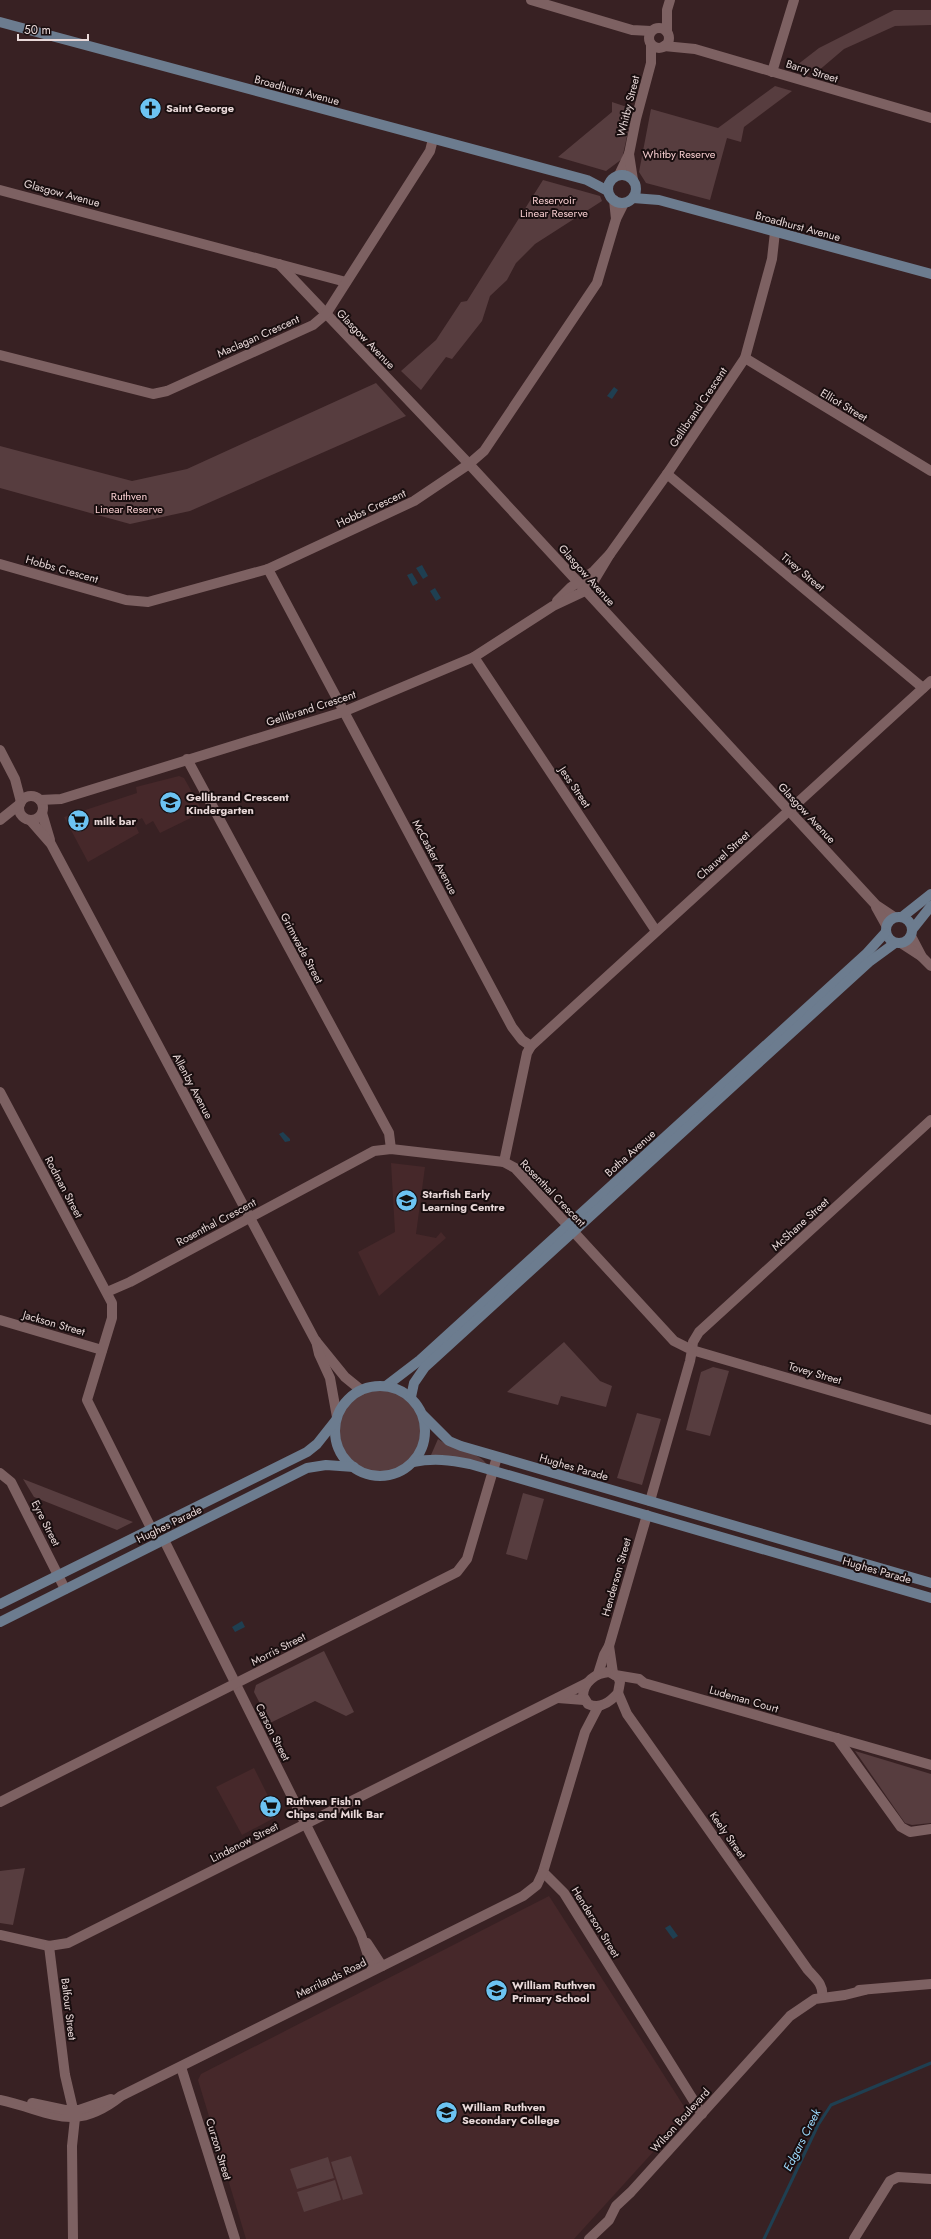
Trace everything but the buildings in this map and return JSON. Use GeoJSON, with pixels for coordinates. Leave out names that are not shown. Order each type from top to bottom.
{"type":"FeatureCollection","features":[{"type":"Feature","properties":{"kind":"street","name":"Barry Street"},"geometry":{"type":"LineString","coordinates":[[531,0],[686,47],[931,118]]}},
{"type":"Feature","properties":{"kind":"street"},"geometry":{"type":"LineString","coordinates":[[772,72],[794,0]]}},
{"type":"Feature","properties":{"kind":"street","name":"Whitby Street"},"geometry":{"type":"LineString","coordinates":[[613,182],[629,154],[636,119],[651,63],[669,5]]}},
{"type":"Feature","properties":{"kind":"street","name":"Broadhurst Avenue"},"geometry":{"type":"LineString","coordinates":[[0,22],[587,180],[613,182]]}},
{"type":"Feature","properties":{"kind":"street","name":"Maclagan Crescent"},"geometry":{"type":"LineString","coordinates":[[0,355],[153,394],[167,391],[312,325],[326,314],[430,151],[433,139]]}},
{"type":"Feature","properties":{"kind":"street","name":"Whitby Street"},"geometry":{"type":"LineString","coordinates":[[629,154],[635,183]]}},
{"type":"Feature","properties":{"kind":"street"},"geometry":{"type":"LineString","coordinates":[[626,175],[635,183],[634,198],[624,203],[614,200],[613,182],[626,175]]}},
{"type":"Feature","properties":{"kind":"street","name":"Broadhurst Avenue"},"geometry":{"type":"LineString","coordinates":[[635,183],[659,200]]}},
{"type":"Feature","properties":{"kind":"street","name":"Glasgow Avenue"},"geometry":{"type":"LineString","coordinates":[[0,190],[346,282]]}},
{"type":"Feature","properties":{"kind":"street","name":"Broadhurst Avenue"},"geometry":{"type":"LineString","coordinates":[[634,198],[659,200],[931,274]]}},
{"type":"Feature","properties":{"kind":"street","name":"Hobbs Crescent"},"geometry":{"type":"LineString","coordinates":[[614,200],[616,219]]}},
{"type":"Feature","properties":{"kind":"street","name":"Hobbs Crescent"},"geometry":{"type":"LineString","coordinates":[[0,564],[126,600],[148,602],[268,569],[414,501],[469,464],[484,451],[597,284],[616,219],[624,203]]}},
{"type":"Feature","properties":{"kind":"street","name":"Gellibrand Crescent"},"geometry":{"type":"LineString","coordinates":[[42,812],[61,799],[343,712],[474,657],[553,606],[585,591],[592,584],[610,554],[668,474],[745,358],[780,233]]}},
{"type":"Feature","properties":{"kind":"street","name":"Glasgow Avenue"},"geometry":{"type":"LineString","coordinates":[[279,264],[469,464],[876,905],[898,917]]}},
{"type":"Feature","properties":{"kind":"street","name":"Elliot Street"},"geometry":{"type":"LineString","coordinates":[[745,358],[931,471]]}},
{"type":"Feature","properties":{"kind":"street","name":"Tivey Street"},"geometry":{"type":"LineString","coordinates":[[668,474],[927,685]]}},
{"type":"Feature","properties":{"kind":"street","name":"Gellibrand Crescent"},"geometry":{"type":"LineString","coordinates":[[553,606],[577,582],[594,571],[610,554]]}},
{"type":"Feature","properties":{"kind":"street","name":"McCasker Avenue"},"geometry":{"type":"LineString","coordinates":[[268,569],[512,1027],[522,1040],[531,1046]]}},
{"type":"Feature","properties":{"kind":"street","name":"Jess Street"},"geometry":{"type":"LineString","coordinates":[[474,657],[656,930]]}},
{"type":"Feature","properties":{"kind":"street","name":"Chauvel Street"},"geometry":{"type":"LineString","coordinates":[[531,1046],[656,930],[790,811],[927,685]]}},
{"type":"Feature","properties":{"kind":"street"},"geometry":{"type":"LineString","coordinates":[[0,750],[15,779],[20,803],[19,810],[26,818]]}},
{"type":"Feature","properties":{"kind":"street","name":"Grimwade Street"},"geometry":{"type":"LineString","coordinates":[[188,760],[389,1133],[391,1149]]}},
{"type":"Feature","properties":{"kind":"street"},"geometry":{"type":"LineString","coordinates":[[0,820],[38,818],[42,812],[35,798],[15,779]]}},
{"type":"Feature","properties":{"kind":"street"},"geometry":{"type":"LineString","coordinates":[[0,820],[20,803],[35,798]]}},
{"type":"Feature","properties":{"kind":"street","name":"Gellibrand Crescent"},"geometry":{"type":"LineString","coordinates":[[35,798],[61,799]]}},
{"type":"Feature","properties":{"kind":"street","name":"Allenby Avenue"},"geometry":{"type":"LineString","coordinates":[[42,812],[51,844],[315,1340],[341,1372],[361,1390]]}},
{"type":"Feature","properties":{"kind":"street","name":"Allenby Avenue"},"geometry":{"type":"LineString","coordinates":[[26,818],[51,844]]}},
{"type":"Feature","properties":{"kind":"street"},"geometry":{"type":"LineString","coordinates":[[931,894],[898,917],[886,929],[889,939],[922,957],[931,966]]}},
{"type":"Feature","properties":{"kind":"street","name":"Glasgow Avenue"},"geometry":{"type":"LineString","coordinates":[[876,905],[886,929]]}},
{"type":"Feature","properties":{"kind":"street"},"geometry":{"type":"LineString","coordinates":[[898,943],[911,933],[931,906]]}},
{"type":"Feature","properties":{"kind":"street"},"geometry":{"type":"LineString","coordinates":[[898,917],[909,922],[911,933],[922,957]]}},
{"type":"Feature","properties":{"kind":"street","name":"Botha Avenue"},"geometry":{"type":"LineString","coordinates":[[781,1037],[866,954],[886,929]]}},
{"type":"Feature","properties":{"kind":"street","name":"Botha Avenue"},"geometry":{"type":"LineString","coordinates":[[411,1397],[414,1383],[426,1367],[481,1311],[781,1037],[869,962],[898,943]]}},
{"type":"Feature","properties":{"kind":"street"},"geometry":{"type":"LineString","coordinates":[[504,1162],[527,1053],[531,1046]]}},
{"type":"Feature","properties":{"kind":"street","name":"Rodman Street"},"geometry":{"type":"LineString","coordinates":[[0,1092],[108,1294]]}},
{"type":"Feature","properties":{"kind":"street","name":"McShane Street"},"geometry":{"type":"LineString","coordinates":[[692,1350],[693,1342],[699,1332],[931,1120]]}},
{"type":"Feature","properties":{"kind":"street","name":"Rosenthal Crescent"},"geometry":{"type":"LineString","coordinates":[[108,1294],[374,1151],[391,1149],[504,1162],[515,1168],[674,1341],[692,1350]]}},
{"type":"Feature","properties":{"kind":"street"},"geometry":{"type":"LineString","coordinates":[[108,1294],[112,1303],[113,1313],[87,1400],[152,1530],[164,1540]]}},
{"type":"Feature","properties":{"kind":"street","name":"Botha Avenue"},"geometry":{"type":"LineString","coordinates":[[386,1386],[481,1311]]}},
{"type":"Feature","properties":{"kind":"street","name":"Jackson Street"},"geometry":{"type":"LineString","coordinates":[[0,1320],[102,1350]]}},
{"type":"Feature","properties":{"kind":"street","name":"Allenby Avenue"},"geometry":{"type":"LineString","coordinates":[[315,1340],[319,1354],[330,1378],[337,1419]]}},
{"type":"Feature","properties":{"kind":"street"},"geometry":{"type":"LineString","coordinates":[[650,1501],[692,1350]]}},
{"type":"Feature","properties":{"kind":"street","name":"Tovey Street"},"geometry":{"type":"LineString","coordinates":[[692,1350],[931,1420]]}},
{"type":"Feature","properties":{"kind":"street"},"geometry":{"type":"LineString","coordinates":[[330,1378],[341,1372]]}},
{"type":"Feature","properties":{"kind":"street"},"geometry":{"type":"LineString","coordinates":[[386,1386],[400,1390],[411,1397],[423,1415],[425,1440],[420,1452],[413,1462],[405,1469],[384,1475],[373,1475],[354,1467],[344,1457],[338,1446],[335,1433],[337,1419],[350,1397],[361,1390],[370,1387],[386,1386]]}},
{"type":"Feature","properties":{"kind":"street","name":"Hughes Parade"},"geometry":{"type":"LineString","coordinates":[[423,1415],[448,1441],[497,1457],[931,1583]]}},
{"type":"Feature","properties":{"kind":"street","name":"Hughes Parade"},"geometry":{"type":"LineString","coordinates":[[0,1604],[307,1452],[317,1444],[337,1419]]}},
{"type":"Feature","properties":{"kind":"street","name":"Morris Street"},"geometry":{"type":"LineString","coordinates":[[0,1802],[451,1575],[462,1568],[467,1559],[497,1457]]}},
{"type":"Feature","properties":{"kind":"street","name":"Hughes Parade"},"geometry":{"type":"LineString","coordinates":[[413,1462],[431,1458],[445,1459],[493,1471],[931,1598]]}},
{"type":"Feature","properties":{"kind":"street","name":"Hughes Parade"},"geometry":{"type":"LineString","coordinates":[[0,1622],[307,1468],[326,1465],[354,1467]]}},
{"type":"Feature","properties":{"kind":"street","name":"Eyre Street"},"geometry":{"type":"LineString","coordinates":[[0,1473],[11,1482],[66,1589]]}},
{"type":"Feature","properties":{"kind":"street","name":"Henderson Street"},"geometry":{"type":"LineString","coordinates":[[598,1674],[604,1655],[609,1646],[646,1515]]}},
{"type":"Feature","properties":{"kind":"street"},"geometry":{"type":"LineString","coordinates":[[725,1539],[729,1525]]}},
{"type":"Feature","properties":{"kind":"street","name":"Carson Street"},"geometry":{"type":"LineString","coordinates":[[164,1540],[378,1968]]}},
{"type":"Feature","properties":{"kind":"street","name":"Henderson Street"},"geometry":{"type":"LineString","coordinates":[[609,1646],[614,1674]]}},
{"type":"Feature","properties":{"kind":"street"},"geometry":{"type":"LineString","coordinates":[[543,1872],[585,1732],[602,1705],[619,1691],[620,1682],[614,1674],[598,1674],[587,1683],[583,1692],[585,1732]]}},
{"type":"Feature","properties":{"kind":"street","name":"Ludeman Court"},"geometry":{"type":"LineString","coordinates":[[614,1674],[639,1679],[644,1683]]}},
{"type":"Feature","properties":{"kind":"street","name":"Lindenow Street"},"geometry":{"type":"LineString","coordinates":[[0,1935],[49,1946],[68,1943],[587,1683]]}},
{"type":"Feature","properties":{"kind":"street","name":"Ludeman Court"},"geometry":{"type":"LineString","coordinates":[[619,1691],[630,1684],[644,1683],[931,1765]]}},
{"type":"Feature","properties":{"kind":"street","name":"Keely Street"},"geometry":{"type":"LineString","coordinates":[[619,1691],[627,1714],[808,1970],[820,1983],[821,1993]]}},
{"type":"Feature","properties":{"kind":"street"},"geometry":{"type":"LineString","coordinates":[[558,1698],[584,1701],[591,1706],[602,1705]]}},
{"type":"Feature","properties":{"kind":"street","name":"Keely Street"},"geometry":{"type":"LineString","coordinates":[[602,1705],[617,1707],[627,1714]]}},
{"type":"Feature","properties":{"kind":"street"},"geometry":{"type":"LineString","coordinates":[[837,1738],[901,1828],[910,1832],[931,1829]]}},
{"type":"Feature","properties":{"kind":"street","name":"Henderson Street"},"geometry":{"type":"LineString","coordinates":[[543,1872],[564,1893],[702,2114]]}},
{"type":"Feature","properties":{"kind":"street","name":"Merrilands Road"},"geometry":{"type":"LineString","coordinates":[[0,2100],[16,2103],[28,2102],[70,2114],[90,2116],[121,2096],[527,1893],[537,1885],[543,1872]]}},
{"type":"Feature","properties":{"kind":"street","name":"Balfour Street"},"geometry":{"type":"LineString","coordinates":[[49,1946],[70,2114],[72,2146],[73,2239]]}},
{"type":"Feature","properties":{"kind":"street","name":"Wilson Boulevard"},"geometry":{"type":"LineString","coordinates":[[589,2239],[609,2220],[616,2206],[631,2192],[790,2016],[821,1993],[845,1995],[865,1990],[931,1984]]}},
{"type":"Feature","properties":{"kind":"street","name":"Curzon Street"},"geometry":{"type":"LineString","coordinates":[[181,2067],[235,2239]]}},
{"type":"Feature","properties":{"kind":"street"},"geometry":{"type":"LineString","coordinates":[[854,2239],[890,2181],[898,2177],[931,2179]]}},
{"type":"Feature","properties":{"kind":"shaded area"},"geometry":{"type":"Polygon","coordinates":[[[179,776],[184,778],[203,812],[160,833],[153,821],[146,825],[142,818],[134,822],[139,833],[88,862],[64,817],[137,793],[136,787],[179,776]]]}},
{"type":"Feature","properties":{"kind":"shaded area","name":"Starfish Early Learning Centre"},"geometry":{"type":"Polygon","coordinates":[[[391,1163],[425,1167],[416,1234],[436,1238],[441,1232],[446,1238],[379,1296],[358,1252],[395,1232],[391,1163]]]}},
{"type":"Feature","properties":{"kind":"shaded area"},"geometry":{"type":"Polygon","coordinates":[[[254,1768],[278,1816],[242,1835],[216,1787],[254,1768]]]}},
{"type":"Feature","properties":{"kind":"shaded area","name":"William Ruthven Secondary College"},"geometry":{"type":"Polygon","coordinates":[[[549,1896],[685,2108],[684,2118],[574,2239],[246,2239],[198,2080],[201,2074],[549,1896]]]}},
{"type":"Feature","properties":{"kind":"green space"},"geometry":{"type":"Polygon","coordinates":[[[894,10],[931,10],[931,25],[895,26],[844,49],[817,72],[797,65],[819,48],[894,10]]]}},
{"type":"Feature","properties":{"kind":"green space","name":"Whitby Reserve"},"geometry":{"type":"Polygon","coordinates":[[[775,86],[792,91],[744,127],[741,142],[727,138],[710,200],[646,183],[639,172],[651,109],[718,128],[775,86]]]}},
{"type":"Feature","properties":{"kind":"green space","name":"Reservoir Linear Reserve"},"geometry":{"type":"Polygon","coordinates":[[[612,102],[633,109],[622,159],[606,171],[558,157],[612,112],[612,102]]]}},
{"type":"Feature","properties":{"kind":"green space","name":"Reservoir Linear Reserve"},"geometry":{"type":"Polygon","coordinates":[[[543,180],[600,196],[602,201],[535,244],[516,263],[507,280],[490,296],[482,321],[452,359],[446,357],[421,390],[401,371],[436,340],[461,302],[467,301],[543,180]]]}},
{"type":"Feature","properties":{"kind":"green space","name":"Ruthven Linear Reserve"},"geometry":{"type":"Polygon","coordinates":[[[376,383],[406,416],[190,511],[130,524],[0,488],[0,446],[132,481],[187,469],[376,383]]]}},
{"type":"Feature","properties":{"kind":"green space"},"geometry":{"type":"Polygon","coordinates":[[[564,1342],[600,1381],[612,1386],[606,1407],[561,1396],[558,1405],[507,1392],[564,1342]]]}},
{"type":"Feature","properties":{"kind":"green space"},"geometry":{"type":"Polygon","coordinates":[[[713,1367],[729,1371],[710,1436],[686,1430],[701,1372],[713,1367]]]}},
{"type":"Feature","properties":{"kind":"green space"},"geometry":{"type":"Polygon","coordinates":[[[381,1389],[389,1390],[404,1396],[416,1408],[422,1423],[422,1439],[416,1454],[404,1466],[389,1472],[381,1473],[373,1472],[358,1466],[346,1454],[340,1439],[339,1431],[340,1423],[346,1408],[358,1396],[373,1390],[381,1389]]]}},
{"type":"Feature","properties":{"kind":"green space"},"geometry":{"type":"Polygon","coordinates":[[[637,1413],[661,1419],[642,1485],[617,1478],[637,1413]]]}},
{"type":"Feature","properties":{"kind":"green space"},"geometry":{"type":"Polygon","coordinates":[[[438,1439],[472,1453],[484,1461],[487,1465],[448,1456],[431,1455],[438,1439]]]}},
{"type":"Feature","properties":{"kind":"green space"},"geometry":{"type":"Polygon","coordinates":[[[23,1479],[133,1522],[117,1530],[34,1497],[23,1479]]]}},
{"type":"Feature","properties":{"kind":"green space"},"geometry":{"type":"Polygon","coordinates":[[[523,1493],[544,1499],[527,1560],[506,1554],[523,1493]]]}},
{"type":"Feature","properties":{"kind":"green space"},"geometry":{"type":"Polygon","coordinates":[[[324,1651],[354,1712],[346,1716],[315,1701],[270,1723],[254,1692],[256,1685],[324,1651]]]}},
{"type":"Feature","properties":{"kind":"green space"},"geometry":{"type":"Polygon","coordinates":[[[855,1751],[931,1774],[931,1823],[912,1825],[905,1823],[855,1751]]]}},
{"type":"Feature","properties":{"kind":"green space"},"geometry":{"type":"Polygon","coordinates":[[[25,1868],[13,1925],[0,1923],[0,1871],[25,1868]]]}},
{"type":"Feature","properties":{"kind":"green space"},"geometry":{"type":"Polygon","coordinates":[[[351,2156],[363,2194],[343,2200],[331,2162],[351,2156]]]}},
{"type":"Feature","properties":{"kind":"green space"},"geometry":{"type":"Polygon","coordinates":[[[328,2157],[334,2178],[297,2189],[290,2169],[328,2157]]]}},
{"type":"Feature","properties":{"kind":"green space"},"geometry":{"type":"Polygon","coordinates":[[[335,2180],[341,2200],[304,2212],[297,2192],[335,2180]]]}},
{"type":"Feature","properties":{"kind":"water"},"geometry":{"type":"Polygon","coordinates":[[[614,387],[618,390],[612,399],[607,396],[614,387]]]}},
{"type":"Feature","properties":{"kind":"water"},"geometry":{"type":"Polygon","coordinates":[[[422,565],[428,576],[423,579],[416,568],[422,565]]]}},
{"type":"Feature","properties":{"kind":"water"},"geometry":{"type":"Polygon","coordinates":[[[412,573],[418,583],[413,586],[407,575],[412,573]]]}},
{"type":"Feature","properties":{"kind":"water"},"geometry":{"type":"Polygon","coordinates":[[[435,588],[441,598],[436,601],[430,591],[435,588]]]}},
{"type":"Feature","properties":{"kind":"water"},"geometry":{"type":"Polygon","coordinates":[[[283,1132],[290,1139],[290,1141],[285,1142],[279,1134],[283,1132]]]}},
{"type":"Feature","properties":{"kind":"water"},"geometry":{"type":"Polygon","coordinates":[[[242,1621],[245,1627],[235,1632],[232,1627],[242,1621]]]}},
{"type":"Feature","properties":{"kind":"water"},"geometry":{"type":"Polygon","coordinates":[[[670,1925],[678,1936],[673,1939],[665,1928],[670,1925]]]}},
{"type":"Feature","properties":{"kind":"waterway","name":"Edgars Creek"},"geometry":{"type":"LineString","coordinates":[[764,2239],[818,2125],[831,2105],[931,2063]]}},
{"type":"Feature","properties":{"kind":"place","name":"Saint George"},"geometry":{"type":"Point","coordinates":[151,108]}},
{"type":"Feature","properties":{"kind":"place","name":"Gellibrand Crescent Kindergarten"},"geometry":{"type":"Point","coordinates":[170,803]}},
{"type":"Feature","properties":{"kind":"place","name":"milk bar"},"geometry":{"type":"Point","coordinates":[78,821]}},
{"type":"Feature","properties":{"kind":"place","name":"Starfish Early Learning Centre"},"geometry":{"type":"Point","coordinates":[407,1200]}},
{"type":"Feature","properties":{"kind":"place","name":"Ruthven Fish n Chips and Milk Bar"},"geometry":{"type":"Point","coordinates":[270,1807]}},
{"type":"Feature","properties":{"kind":"place","name":"William Ruthven Primary School"},"geometry":{"type":"Point","coordinates":[497,1991]}},
{"type":"Feature","properties":{"kind":"place","name":"William Ruthven Secondary College"},"geometry":{"type":"Point","coordinates":[446,2113]}}]}
